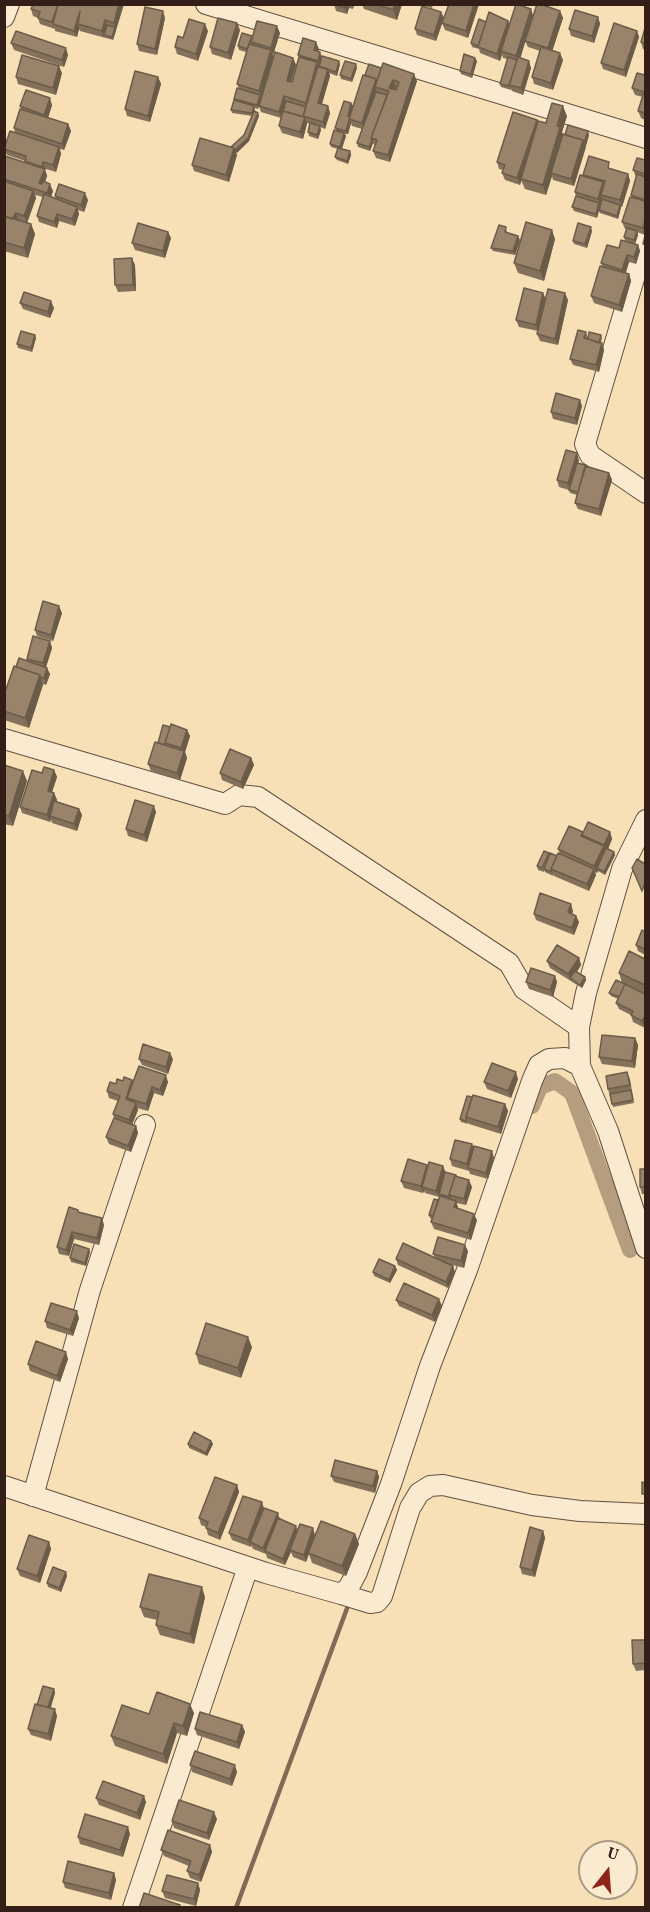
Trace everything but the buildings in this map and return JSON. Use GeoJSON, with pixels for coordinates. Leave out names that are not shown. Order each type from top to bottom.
{"type":"FeatureCollection","features":[{"type":"Feature","properties":{"kind":"street"},"geometry":{"type":"LineString","coordinates":[[4,18],[9,4]]}},
{"type":"Feature","properties":{"kind":"street"},"geometry":{"type":"LineString","coordinates":[[206,4],[239,10],[645,138]]}},
{"type":"Feature","properties":{"kind":"street"},"geometry":{"type":"LineString","coordinates":[[645,238],[585,444],[590,455],[645,492]]}},
{"type":"Feature","properties":{"kind":"street"},"geometry":{"type":"LineString","coordinates":[[4,739],[225,804],[239,795],[258,797],[509,963],[524,990],[579,1028]]}},
{"type":"Feature","properties":{"kind":"street"},"geometry":{"type":"LineString","coordinates":[[645,820],[622,869],[586,993],[579,1028],[580,1066],[622,1171],[645,1248]]}},
{"type":"Feature","properties":{"kind":"street"},"geometry":{"type":"LineString","coordinates":[[351,1597],[349,1587],[391,1484],[430,1366],[467,1270],[532,1081],[539,1065],[549,1059],[565,1058],[580,1066]]}},
{"type":"Feature","properties":{"kind":"street"},"geometry":{"type":"LineString","coordinates":[[33,1496],[90,1290],[145,1125]]}},
{"type":"Feature","properties":{"kind":"street"},"geometry":{"type":"LineString","coordinates":[[4,1486],[248,1567],[351,1597],[377,1602],[382,1596],[410,1508],[419,1494],[430,1486],[443,1485],[532,1505],[580,1511],[645,1514]]}},
{"type":"Feature","properties":{"kind":"street"},"geometry":{"type":"LineString","coordinates":[[133,1908],[248,1567]]}},
{"type":"Feature","properties":{"kind":"waterway"},"geometry":{"type":"LineString","coordinates":[[532,1106],[540,1087],[555,1081],[572,1093],[630,1250]]}},
{"type":"Feature","properties":{"kind":"waterway"},"geometry":{"type":"LineString","coordinates":[[236,1908],[349,1603]]}}]}
